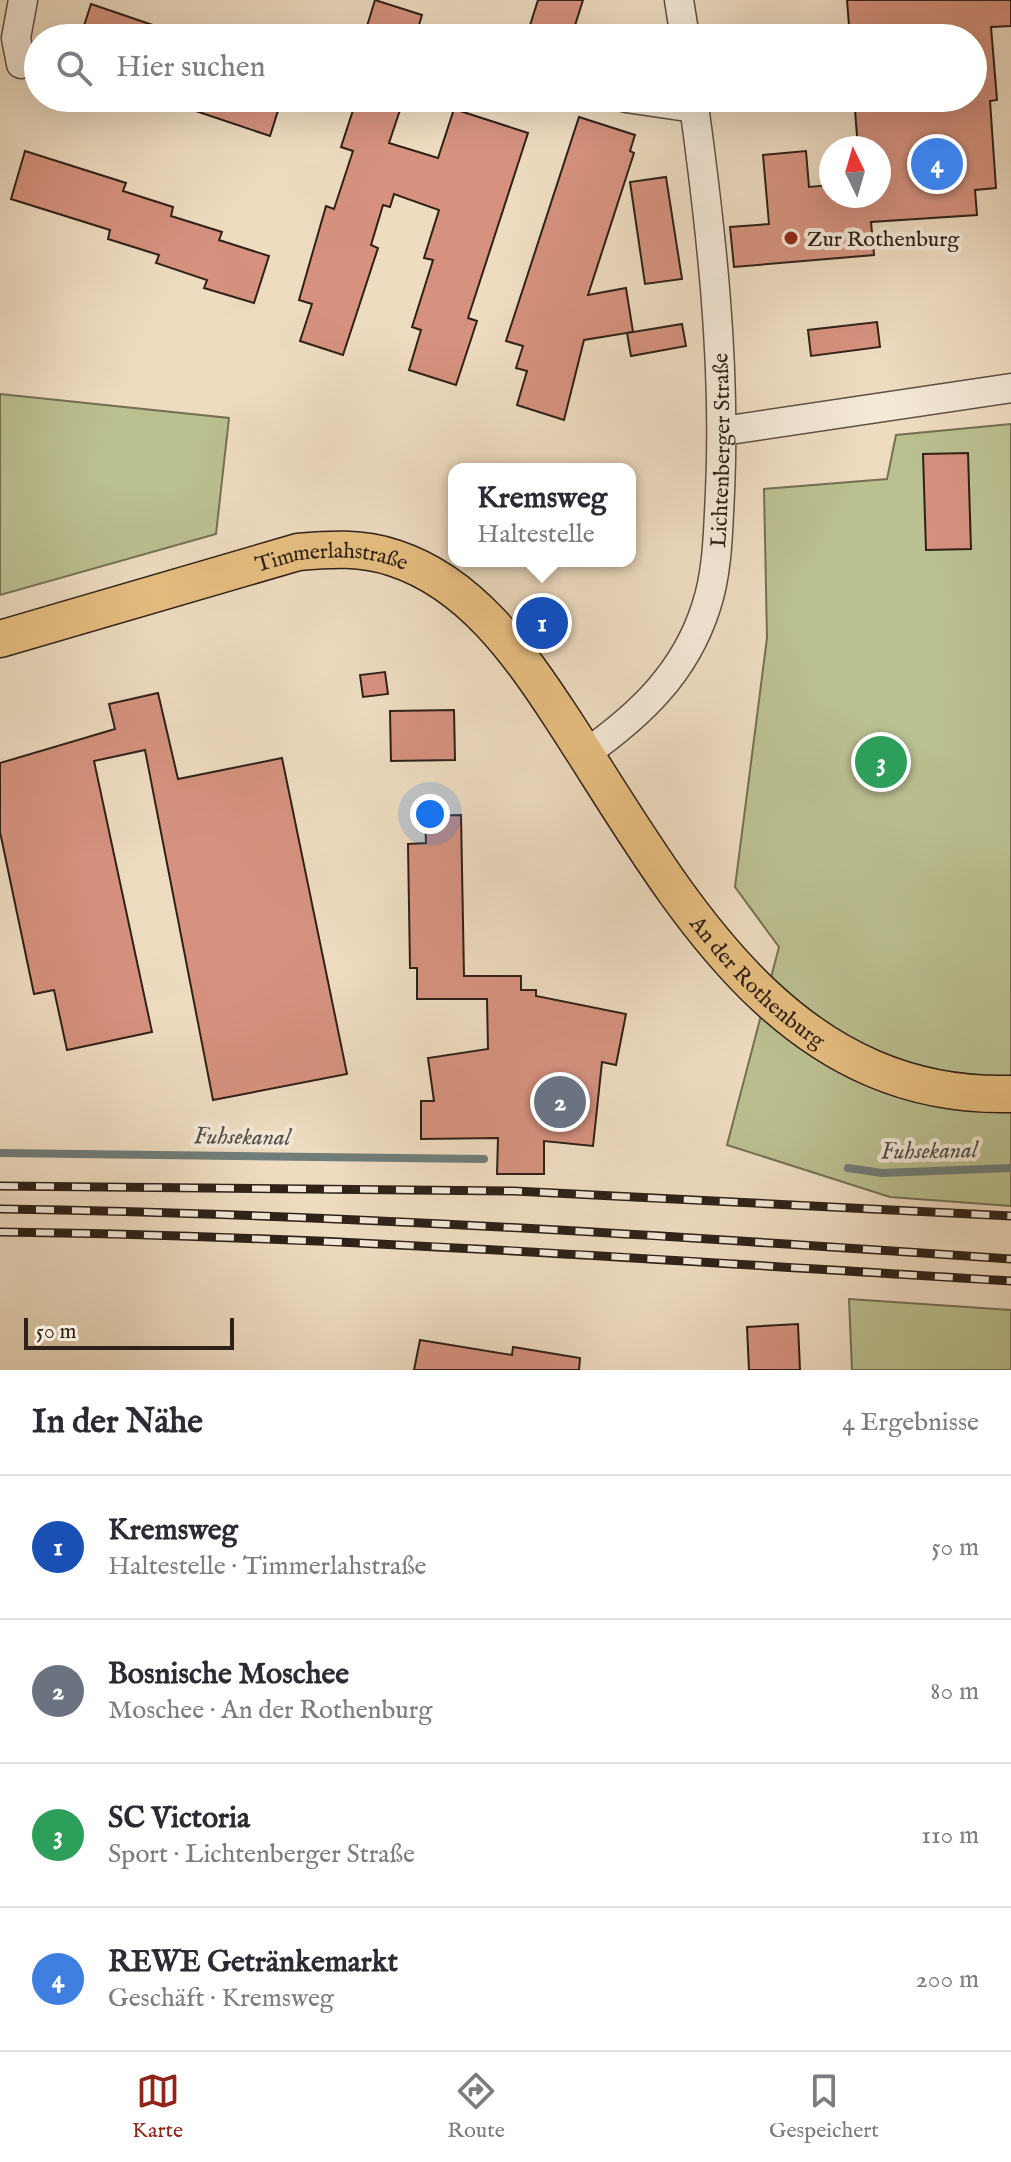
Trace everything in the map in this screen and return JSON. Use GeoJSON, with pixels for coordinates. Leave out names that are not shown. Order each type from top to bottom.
{"type":"FeatureCollection","features":[{"type":"Feature","properties":{"kind":"main road","name":"Timmerlahstraße"},"geometry":{"type":"LineString","coordinates":[[0,639],[298,552],[338,548],[363,551],[419,568],[486,618],[537,680],[585,754]]}},
{"type":"Feature","properties":{"kind":"main road","name":"An der Rothenburg"},"geometry":{"type":"LineString","coordinates":[[585,754],[686,909],[727,960],[793,1022],[867,1066],[913,1083],[951,1091],[1011,1094]]}},
{"type":"Feature","properties":{"kind":"street"},"geometry":{"type":"LineString","coordinates":[[21,64],[16,38],[23,0]]}},
{"type":"Feature","properties":{"kind":"street"},"geometry":{"type":"LineString","coordinates":[[679,0],[683,24]]}},
{"type":"Feature","properties":{"kind":"street","name":"Lichtenberger Straße"},"geometry":{"type":"LineString","coordinates":[[585,754],[645,708],[667,683],[707,606],[717,546],[723,431],[713,267],[695,112]]}},
{"type":"Feature","properties":{"kind":"street"},"geometry":{"type":"LineString","coordinates":[[723,431],[1011,388]]}},
{"type":"Feature","properties":{"kind":"green space"},"geometry":{"type":"Polygon","coordinates":[[[0,394],[229,418],[216,534],[0,595],[0,394]]]}},
{"type":"Feature","properties":{"kind":"green space"},"geometry":{"type":"Polygon","coordinates":[[[1011,424],[1011,1206],[890,1197],[727,1145],[779,947],[735,887],[767,638],[764,489],[887,479],[896,435],[1011,424]]]}},
{"type":"Feature","properties":{"kind":"green space"},"geometry":{"type":"Polygon","coordinates":[[[849,1299],[1011,1310],[1011,1370],[852,1370],[849,1299]]]}},
{"type":"Feature","properties":{"kind":"building"},"geometry":{"type":"Polygon","coordinates":[[[375,0],[422,15],[419,24],[368,24],[375,0]]]}},
{"type":"Feature","properties":{"kind":"building"},"geometry":{"type":"Polygon","coordinates":[[[538,0],[583,0],[575,24],[530,24],[538,0]]]}},
{"type":"Feature","properties":{"kind":"building"},"geometry":{"type":"Polygon","coordinates":[[[847,0],[1011,0],[1011,26],[991,27],[997,100],[990,101],[996,188],[975,190],[977,215],[871,222],[874,255],[734,267],[730,227],[769,224],[763,155],[806,151],[809,187],[819,186],[819,208],[891,208],[891,136],[857,136],[855,112],[987,112],[987,24],[849,24],[847,0]]]}},
{"type":"Feature","properties":{"kind":"building"},"geometry":{"type":"Polygon","coordinates":[[[91,4],[150,24],[85,24],[91,4]]]}},
{"type":"Feature","properties":{"kind":"building"},"geometry":{"type":"Polygon","coordinates":[[[199,112],[278,112],[270,136],[199,112]]]}},
{"type":"Feature","properties":{"kind":"building"},"geometry":{"type":"Polygon","coordinates":[[[352,112],[399,112],[389,143],[438,158],[453,112],[463,112],[528,133],[468,318],[477,321],[456,385],[409,370],[421,330],[412,327],[433,260],[424,258],[439,210],[394,194],[390,207],[383,205],[371,245],[378,248],[343,355],[300,341],[312,304],[299,300],[326,206],[334,209],[353,151],[341,147],[352,112]]]}},
{"type":"Feature","properties":{"kind":"building"},"geometry":{"type":"Polygon","coordinates":[[[579,117],[635,135],[630,151],[634,153],[588,295],[626,288],[633,332],[584,340],[564,420],[517,405],[527,371],[516,368],[523,346],[506,341],[579,117]]]}},
{"type":"Feature","properties":{"kind":"building"},"geometry":{"type":"Polygon","coordinates":[[[25,151],[126,183],[123,191],[173,207],[171,216],[222,232],[219,240],[269,256],[254,303],[204,288],[207,280],[156,263],[159,255],[108,239],[110,230],[11,199],[25,151]]]}},
{"type":"Feature","properties":{"kind":"building"},"geometry":{"type":"Polygon","coordinates":[[[666,177],[682,279],[645,284],[630,182],[666,177]]]}},
{"type":"Feature","properties":{"kind":"building"},"geometry":{"type":"Polygon","coordinates":[[[877,322],[880,347],[811,356],[808,330],[877,322]]]}},
{"type":"Feature","properties":{"kind":"building"},"geometry":{"type":"Polygon","coordinates":[[[682,324],[686,346],[631,356],[627,333],[682,324]]]}},
{"type":"Feature","properties":{"kind":"building"},"geometry":{"type":"Polygon","coordinates":[[[968,453],[971,549],[926,550],[923,454],[968,453]]]}},
{"type":"Feature","properties":{"kind":"building"},"geometry":{"type":"Polygon","coordinates":[[[385,672],[388,694],[363,697],[360,675],[385,672]]]}},
{"type":"Feature","properties":{"kind":"building"},"geometry":{"type":"Polygon","coordinates":[[[158,693],[178,779],[282,758],[347,1074],[213,1100],[145,750],[94,761],[152,1032],[67,1050],[54,990],[34,994],[0,832],[0,763],[115,729],[109,704],[158,693]]]}},
{"type":"Feature","properties":{"kind":"building"},"geometry":{"type":"Polygon","coordinates":[[[454,710],[455,760],[391,761],[390,711],[454,710]]]}},
{"type":"Feature","properties":{"kind":"building"},"geometry":{"type":"Polygon","coordinates":[[[461,815],[464,976],[521,976],[521,990],[536,990],[536,996],[626,1014],[616,1065],[602,1062],[593,1146],[544,1141],[544,1174],[497,1174],[498,1138],[421,1139],[421,1101],[434,1101],[428,1058],[488,1049],[487,999],[417,999],[417,968],[410,968],[408,844],[426,843],[425,816],[461,815]]]}},
{"type":"Feature","properties":{"kind":"building"},"geometry":{"type":"Polygon","coordinates":[[[798,1324],[800,1370],[749,1370],[747,1327],[798,1324]]]}},
{"type":"Feature","properties":{"kind":"building"},"geometry":{"type":"Polygon","coordinates":[[[420,1340],[512,1355],[513,1347],[580,1358],[579,1370],[414,1370],[420,1340]]]}},
{"type":"Feature","properties":{"kind":"waterway","name":"Fuhsekanal"},"geometry":{"type":"LineString","coordinates":[[0,1153],[484,1159]]}},
{"type":"Feature","properties":{"kind":"waterway","name":"Fuhsekanal"},"geometry":{"type":"LineString","coordinates":[[848,1168],[882,1173],[1011,1168]]}},
{"type":"Feature","properties":{"kind":"railway"},"geometry":{"type":"LineString","coordinates":[[0,1186],[514,1191],[1011,1216]]}},
{"type":"Feature","properties":{"kind":"railway"},"geometry":{"type":"LineString","coordinates":[[0,1209],[380,1221],[1011,1259]]}},
{"type":"Feature","properties":{"kind":"railway"},"geometry":{"type":"LineString","coordinates":[[0,1232],[380,1244],[1011,1281]]}},
{"type":"Feature","properties":{"kind":"place","name":"REWE Getränkemarkt"},"geometry":{"type":"Point","coordinates":[937,164]}},
{"type":"Feature","properties":{"kind":"place","name":"Zur Rothenburg"},"geometry":{"type":"Point","coordinates":[791,238]}},
{"type":"Feature","properties":{"kind":"place","name":"Kremsweg"},"geometry":{"type":"Point","coordinates":[542,623]}},
{"type":"Feature","properties":{"kind":"place","name":"SC Victoria"},"geometry":{"type":"Point","coordinates":[881,762]}},
{"type":"Feature","properties":{"kind":"place","name":"Bosnische Moschee"},"geometry":{"type":"Point","coordinates":[560,1102]}}]}
